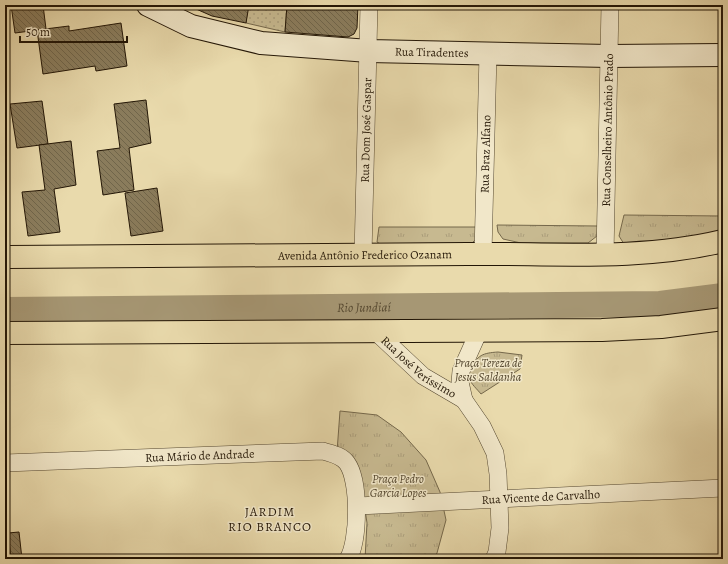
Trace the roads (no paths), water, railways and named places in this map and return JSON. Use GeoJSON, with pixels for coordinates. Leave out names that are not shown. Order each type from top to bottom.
{"type":"FeatureCollection","features":[{"type":"Feature","properties":{"kind":"main road","name":"Avenida Antônio Frederico Ozanam"},"geometry":{"type":"LineString","coordinates":[[5,256],[483,254],[605,255],[696,247],[723,241]]}},
{"type":"Feature","properties":{"kind":"main road"},"geometry":{"type":"LineString","coordinates":[[5,333],[602,330],[661,327],[723,319]]}},
{"type":"Feature","properties":{"kind":"street","name":"Rua Tiradentes"},"geometry":{"type":"LineString","coordinates":[[148,5],[191,26],[261,43],[368,51],[609,56],[712,55]]}},
{"type":"Feature","properties":{"kind":"street","name":"Rua Dom José Gaspar"},"geometry":{"type":"LineString","coordinates":[[363,255],[369,5]]}},
{"type":"Feature","properties":{"kind":"street","name":"Rua Conselheiro Antônio Prado"},"geometry":{"type":"LineString","coordinates":[[605,255],[610,5]]}},
{"type":"Feature","properties":{"kind":"street","name":"Rua Braz Alfano"},"geometry":{"type":"LineString","coordinates":[[483,254],[488,54]]}},
{"type":"Feature","properties":{"kind":"street"},"geometry":{"type":"LineString","coordinates":[[712,55],[723,66]]}},
{"type":"Feature","properties":{"kind":"street"},"geometry":{"type":"LineString","coordinates":[[464,400],[460,382],[461,371],[479,330]]}},
{"type":"Feature","properties":{"kind":"street","name":"Rua José Veríssimo"},"geometry":{"type":"LineString","coordinates":[[375,331],[423,376],[464,400],[482,426],[495,453],[498,474],[500,528],[497,552],[494,559]]}},
{"type":"Feature","properties":{"kind":"street","name":"Rua Mário de Andrade"},"geometry":{"type":"LineString","coordinates":[[5,463],[323,451],[338,455],[347,464],[353,477],[358,506],[353,550],[348,559]]}},
{"type":"Feature","properties":{"kind":"street","name":"Rua Vicente de Carvalho"},"geometry":{"type":"LineString","coordinates":[[358,506],[723,488]]}},
{"type":"Feature","properties":{"kind":"waterway","name":"Rio Jundiaí"},"geometry":{"type":"LineString","coordinates":[[5,310],[660,304],[723,296]]}},
{"type":"Feature","properties":{"kind":"district","name":"JARDIM RIO BRANCO"},"geometry":{"type":"Point","coordinates":[270,518]}},
{"type":"Feature","properties":{"kind":"park label","name":"Praça Tereza de Jesus Saldanha"},"geometry":{"type":"Point","coordinates":[488,370]}},
{"type":"Feature","properties":{"kind":"park label","name":"Praça Pedro Garcia Lopes"},"geometry":{"type":"Point","coordinates":[398,486]}}]}
